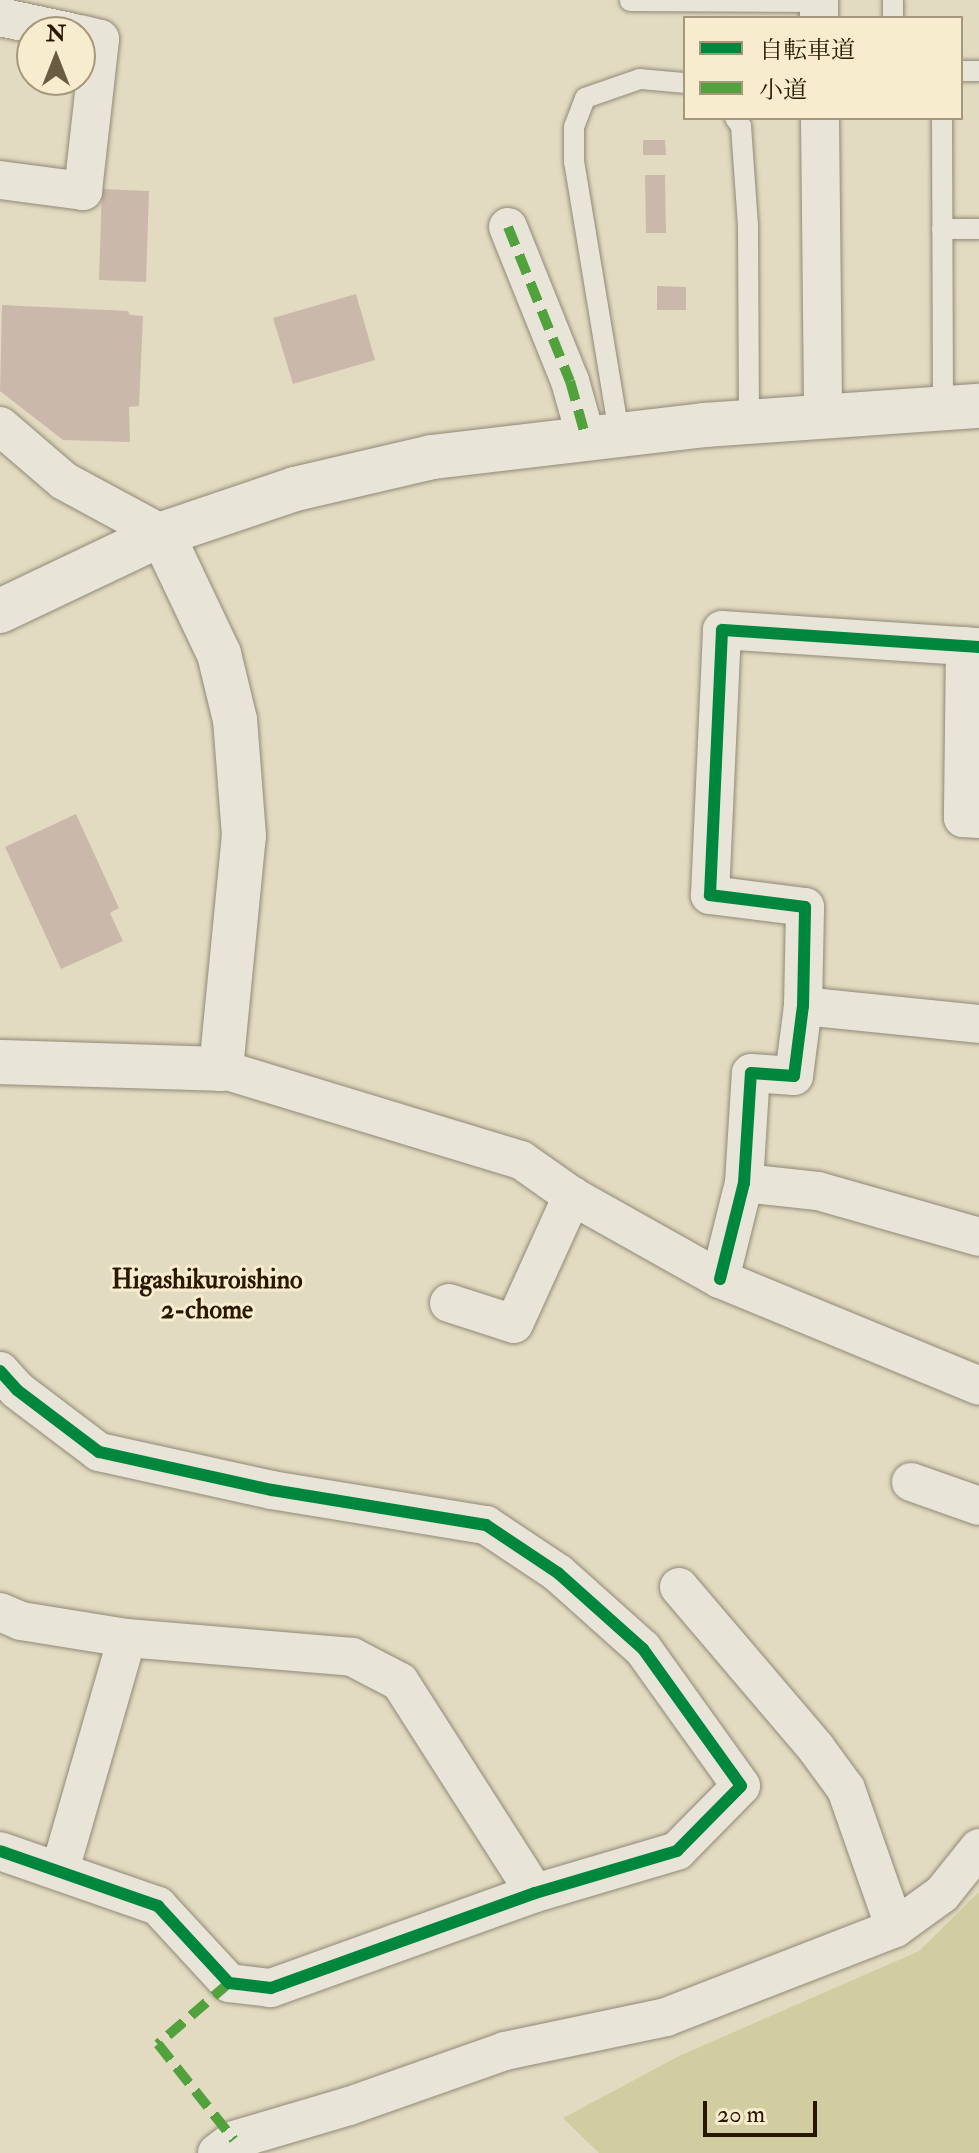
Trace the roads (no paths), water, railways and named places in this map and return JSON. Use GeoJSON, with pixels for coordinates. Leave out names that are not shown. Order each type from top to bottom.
{"type":"FeatureCollection","features":[{"type":"Feature","properties":{"kind":"street"},"geometry":{"type":"LineString","coordinates":[[96,38],[100,39],[96,75]]}},
{"type":"Feature","properties":{"kind":"street"},"geometry":{"type":"LineString","coordinates":[[0,180],[83,191],[94,96]]}},
{"type":"Feature","properties":{"kind":"street"},"geometry":{"type":"LineString","coordinates":[[820,120],[823,416]]}},
{"type":"Feature","properties":{"kind":"street"},"geometry":{"type":"LineString","coordinates":[[508,227],[570,381],[602,436]]}},
{"type":"Feature","properties":{"kind":"street"},"geometry":{"type":"LineString","coordinates":[[0,611],[162,534],[295,489],[432,457],[749,421],[961,408]]}},
{"type":"Feature","properties":{"kind":"street"},"geometry":{"type":"LineString","coordinates":[[0,426],[64,481],[162,534],[219,654],[235,720],[244,836],[221,1069]]}},
{"type":"Feature","properties":{"kind":"street"},"geometry":{"type":"LineString","coordinates":[[720,1279],[744,1183],[751,1073],[794,1076],[803,1006],[805,907],[710,895],[722,630],[972,646],[963,818],[979,819]]}},
{"type":"Feature","properties":{"kind":"street"},"geometry":{"type":"LineString","coordinates":[[803,1006],[979,1024]]}},
{"type":"Feature","properties":{"kind":"street"},"geometry":{"type":"LineString","coordinates":[[0,1062],[221,1069],[521,1160],[572,1196],[720,1279],[979,1386]]}},
{"type":"Feature","properties":{"kind":"street"},"geometry":{"type":"LineString","coordinates":[[744,1183],[818,1191],[979,1237]]}},
{"type":"Feature","properties":{"kind":"street"},"geometry":{"type":"LineString","coordinates":[[449,1303],[514,1324],[572,1196]]}},
{"type":"Feature","properties":{"kind":"street"},"geometry":{"type":"LineString","coordinates":[[0,1371],[17,1390],[99,1452],[272,1490],[486,1525],[558,1573],[643,1649],[741,1786],[677,1851],[535,1893],[271,1988],[229,1983],[158,1906],[0,1851]]}},
{"type":"Feature","properties":{"kind":"street"},"geometry":{"type":"LineString","coordinates":[[911,1482],[979,1506]]}},
{"type":"Feature","properties":{"kind":"street"},"geometry":{"type":"LineString","coordinates":[[679,1587],[816,1748],[846,1789],[895,1928]]}},
{"type":"Feature","properties":{"kind":"street"},"geometry":{"type":"LineString","coordinates":[[0,1612],[21,1621],[127,1638],[352,1657],[400,1682],[535,1893]]}},
{"type":"Feature","properties":{"kind":"street"},"geometry":{"type":"LineString","coordinates":[[60,1870],[127,1638]]}},
{"type":"Feature","properties":{"kind":"street"},"geometry":{"type":"LineString","coordinates":[[217,2153],[234,2140],[349,2106],[505,2051],[666,2017],[895,1928],[942,1894],[979,1848]]}},
{"type":"Feature","properties":{"kind":"lane"},"geometry":{"type":"LineString","coordinates":[[630,1],[819,7]]}},
{"type":"Feature","properties":{"kind":"lane"},"geometry":{"type":"LineString","coordinates":[[602,436],[574,162],[574,127],[585,98],[640,79],[683,83]]}},
{"type":"Feature","properties":{"kind":"lane"},"geometry":{"type":"LineString","coordinates":[[736,120],[741,126],[748,225],[749,421]]}},
{"type":"Feature","properties":{"kind":"lane"},"geometry":{"type":"LineString","coordinates":[[942,120],[942,229],[961,408]]}},
{"type":"Feature","properties":{"kind":"lane"},"geometry":{"type":"LineString","coordinates":[[942,229],[979,229]]}},
{"type":"Feature","properties":{"kind":"district","name":"Higashikuroishino 2-chome"},"geometry":{"type":"Point","coordinates":[207,1296]}}]}
